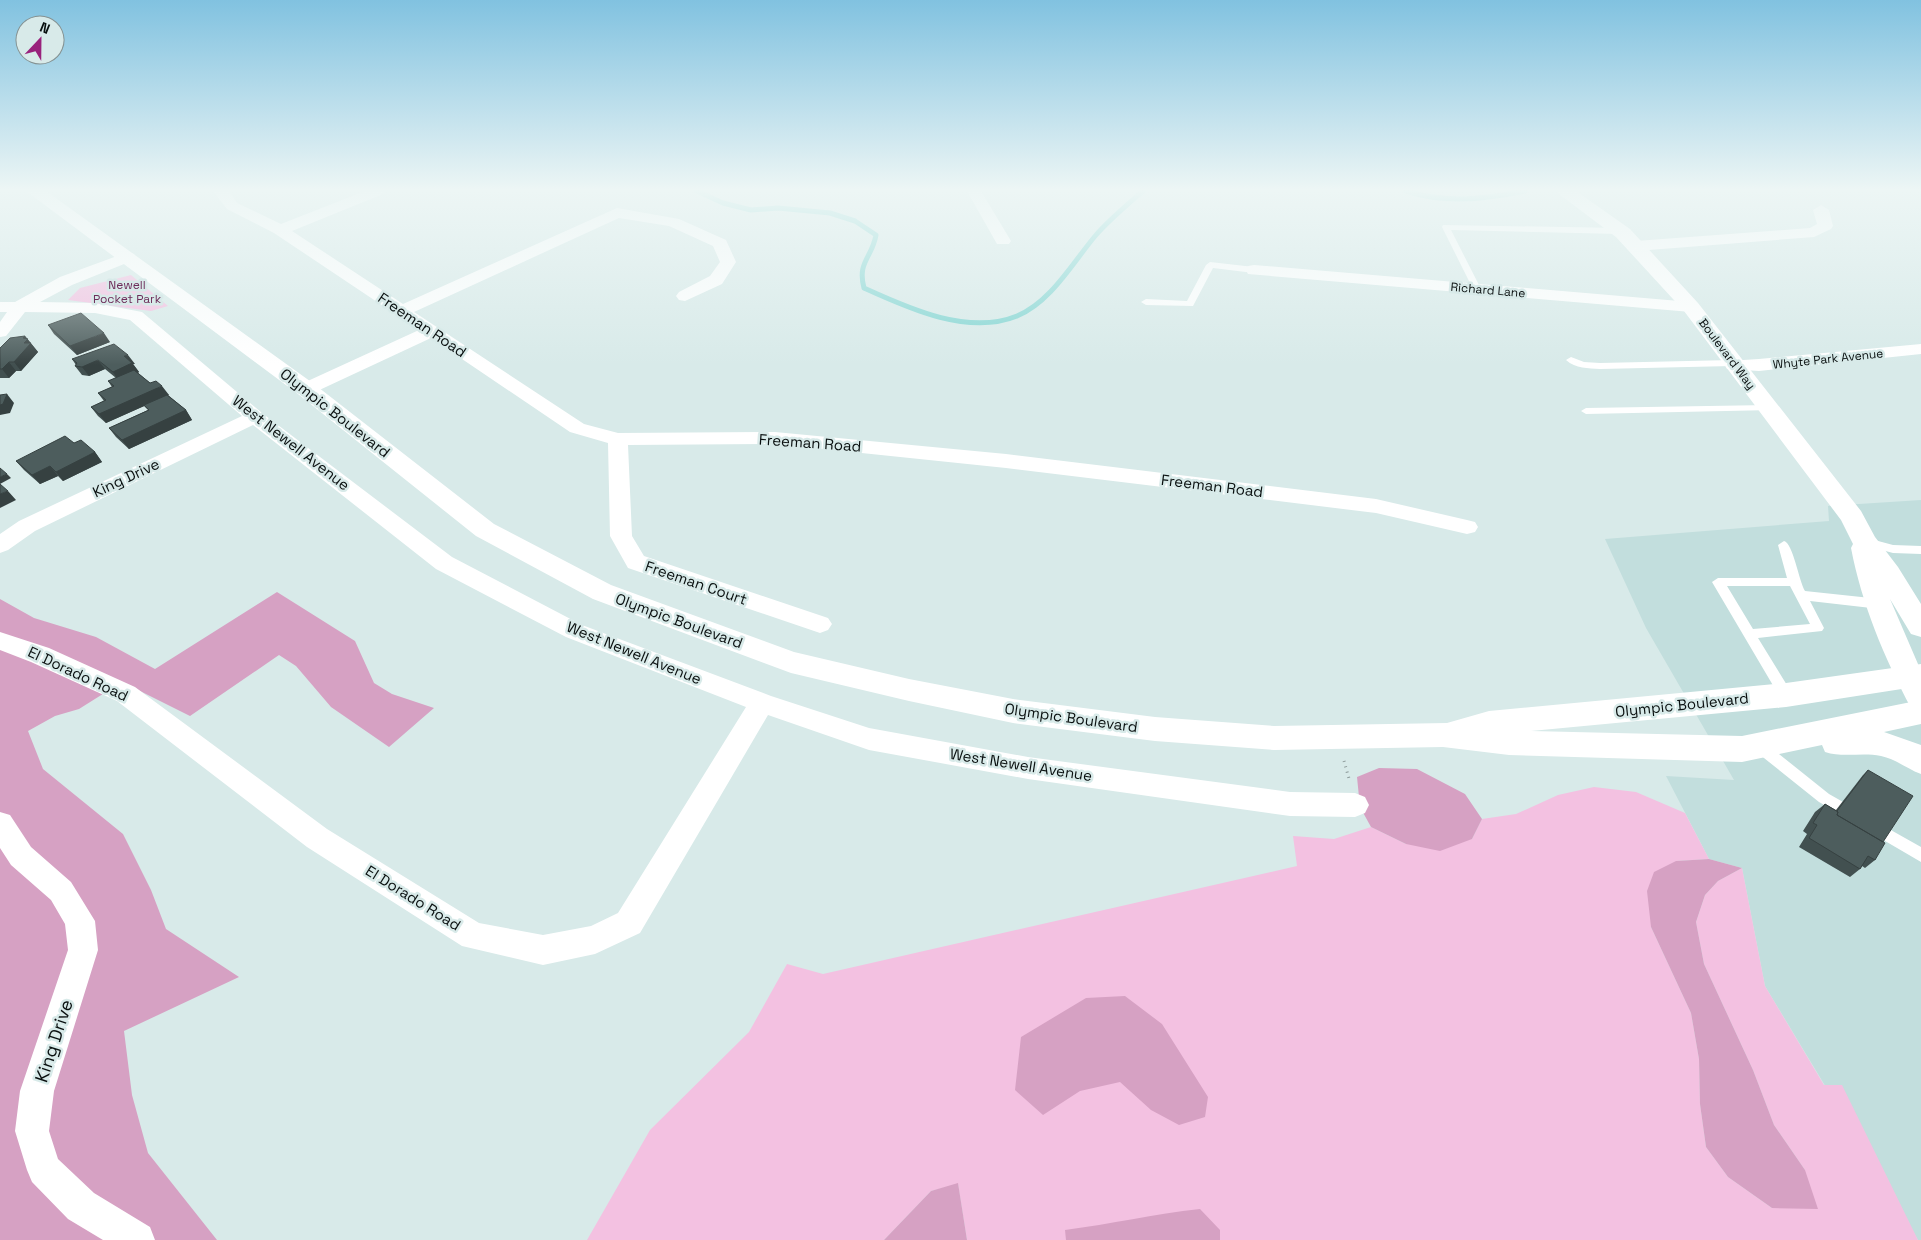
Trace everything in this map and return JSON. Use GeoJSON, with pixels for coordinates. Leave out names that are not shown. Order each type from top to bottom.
{"type":"FeatureCollection","features":[{"type":"Feature","properties":{"kind":"main road","name":"Olympic Boulevard"},"geometry":{"type":"LineString","coordinates":[[117,249],[306,389],[485,530],[602,592],[791,662],[909,690],[1013,711],[1155,729],[1274,738],[1443,735],[1509,744],[1742,749],[1921,712]]}},
{"type":"Feature","properties":{"kind":"main road","name":"Boulevard Way"},"geometry":{"type":"LineString","coordinates":[[1639,249],[1691,307],[1733,364],[1852,516],[1864,541],[1920,621]]}},
{"type":"Feature","properties":{"kind":"main road","name":"Boulevard Way"},"geometry":{"type":"LineString","coordinates":[[1864,541],[1864,553],[1896,649],[1917,683]]}},
{"type":"Feature","properties":{"kind":"main road","name":"Olympic Boulevard"},"geometry":{"type":"LineString","coordinates":[[1443,735],[1489,723],[1917,683]]}},
{"type":"Feature","properties":{"kind":"main road"},"geometry":{"type":"LineString","coordinates":[[1769,744],[1801,748],[1854,741],[1870,741],[1898,748],[1921,761]]}},
{"type":"Feature","properties":{"kind":"street","name":"Freeman Road"},"geometry":{"type":"LineString","coordinates":[[308,249],[430,332],[577,428],[618,439],[775,438],[1006,461],[1376,506],[1467,527]]}},
{"type":"Feature","properties":{"kind":"street"},"geometry":{"type":"LineString","coordinates":[[401,311],[538,249]]}},
{"type":"Feature","properties":{"kind":"street"},"geometry":{"type":"LineString","coordinates":[[685,296],[716,280],[728,262],[722,249]]}},
{"type":"Feature","properties":{"kind":"street"},"geometry":{"type":"LineString","coordinates":[[0,332],[11,321],[10,307],[66,281],[128,257]]}},
{"type":"Feature","properties":{"kind":"street","name":"Richard Lane"},"geometry":{"type":"LineString","coordinates":[[1254,270],[1691,307]]}},
{"type":"Feature","properties":{"kind":"street","name":"West Newell Avenue"},"geometry":{"type":"LineString","coordinates":[[10,307],[95,308],[136,316],[255,417],[444,563],[574,631],[762,703],[868,739],[1028,768],[1290,804],[1355,805]]}},
{"type":"Feature","properties":{"kind":"street"},"geometry":{"type":"LineString","coordinates":[[306,389],[430,332]]}},
{"type":"Feature","properties":{"kind":"street","name":"Whyte Park Avenue"},"geometry":{"type":"LineString","coordinates":[[1733,364],[1759,366],[1921,349]]}},
{"type":"Feature","properties":{"kind":"street","name":"King Drive"},"geometry":{"type":"LineString","coordinates":[[0,545],[27,526],[255,417]]}},
{"type":"Feature","properties":{"kind":"street","name":"Freeman Court"},"geometry":{"type":"LineString","coordinates":[[618,439],[621,536],[636,562],[820,624]]}},
{"type":"Feature","properties":{"kind":"street","name":"El Dorado Road"},"geometry":{"type":"LineString","coordinates":[[0,642],[40,655],[126,694],[317,838],[473,936],[543,950],[595,940],[629,923],[762,703]]}},
{"type":"Feature","properties":{"kind":"street","name":"King Drive"},"geometry":{"type":"LineString","coordinates":[[0,824],[21,856],[61,891],[80,921],[83,950],[37,1091],[32,1131],[44,1170],[81,1206],[137,1240]]}},
{"type":"Feature","properties":{"kind":"lane"},"geometry":{"type":"LineString","coordinates":[[1457,249],[1477,289]]}},
{"type":"Feature","properties":{"kind":"lane"},"geometry":{"type":"LineString","coordinates":[[1146,302],[1190,304],[1210,265],[1254,270]]}},
{"type":"Feature","properties":{"kind":"lane"},"geometry":{"type":"LineString","coordinates":[[1571,360],[1582,365],[1600,366],[1733,364]]}},
{"type":"Feature","properties":{"kind":"lane"},"geometry":{"type":"LineString","coordinates":[[1586,411],[1769,408]]}},
{"type":"Feature","properties":{"kind":"lane"},"geometry":{"type":"LineString","coordinates":[[1864,541],[1893,549],[1921,550]]}},
{"type":"Feature","properties":{"kind":"lane"},"geometry":{"type":"LineString","coordinates":[[1749,634],[1818,628],[1794,582],[1784,545]]}},
{"type":"Feature","properties":{"kind":"lane"},"geometry":{"type":"LineString","coordinates":[[1786,695],[1718,582],[1794,582]]}},
{"type":"Feature","properties":{"kind":"lane"},"geometry":{"type":"LineString","coordinates":[[1800,595],[1880,604]]}},
{"type":"Feature","properties":{"kind":"lane"},"geometry":{"type":"LineString","coordinates":[[1769,744],[1824,798],[1921,854]]}},
{"type":"Feature","properties":{"kind":"shaded area"},"geometry":{"type":"Polygon","coordinates":[[[1921,500],[1921,1240],[1918,1240],[1765,986],[1742,868],[1709,859],[1666,776],[1734,780],[1646,628],[1605,539],[1829,521],[1828,506],[1921,500]]]}},
{"type":"Feature","properties":{"kind":"shaded area"},"geometry":{"type":"Polygon","coordinates":[[[277,592],[355,641],[374,683],[392,694],[434,708],[389,747],[331,707],[296,666],[279,655],[190,716],[122,682],[79,709],[55,716],[28,731],[43,769],[123,834],[151,890],[166,929],[239,977],[124,1031],[132,1095],[148,1153],[217,1240],[0,1240],[0,599],[34,618],[96,637],[155,669],[277,592]]]}},
{"type":"Feature","properties":{"kind":"shaded area"},"geometry":{"type":"Polygon","coordinates":[[[1379,768],[1417,769],[1465,794],[1482,819],[1472,839],[1440,851],[1406,844],[1371,827],[1360,807],[1357,777],[1379,768]]]}},
{"type":"Feature","properties":{"kind":"shaded area"},"geometry":{"type":"Polygon","coordinates":[[[1709,859],[1742,868],[1718,881],[1705,895],[1696,922],[1704,964],[1753,1070],[1774,1125],[1805,1170],[1818,1209],[1772,1208],[1728,1177],[1706,1147],[1700,1104],[1699,1059],[1691,1013],[1651,927],[1647,891],[1654,872],[1676,861],[1709,859]]]}},
{"type":"Feature","properties":{"kind":"shaded area"},"geometry":{"type":"Polygon","coordinates":[[[1125,996],[1162,1024],[1208,1097],[1205,1117],[1179,1125],[1151,1110],[1120,1082],[1080,1091],[1043,1115],[1015,1090],[1021,1037],[1086,998],[1125,996]]]}},
{"type":"Feature","properties":{"kind":"shaded area"},"geometry":{"type":"Polygon","coordinates":[[[958,1183],[967,1240],[884,1240],[931,1191],[958,1183]]]}},
{"type":"Feature","properties":{"kind":"shaded area"},"geometry":{"type":"Polygon","coordinates":[[[1200,1209],[1220,1230],[1220,1240],[1066,1240],[1065,1230],[1200,1209]]]}},
{"type":"Feature","properties":{"kind":"green space","name":"Newell Pocket Park"},"geometry":{"type":"Polygon","coordinates":[[[131,275],[168,306],[151,311],[68,300],[80,288],[131,275]]]}},
{"type":"Feature","properties":{"kind":"green space"},"geometry":{"type":"Polygon","coordinates":[[[1594,787],[1636,792],[1685,813],[1709,859],[1676,861],[1651,927],[1691,1013],[1699,1059],[1700,1104],[1706,1147],[1728,1177],[1772,1208],[1805,1170],[1774,1125],[1753,1070],[1704,964],[1696,922],[1705,895],[1718,881],[1742,868],[1765,986],[1824,1085],[1842,1085],[1918,1240],[967,1240],[958,1184],[931,1191],[884,1240],[587,1240],[650,1130],[749,1032],[787,964],[823,974],[1297,866],[1293,836],[1334,839],[1371,827],[1406,844],[1472,839],[1482,819],[1516,814],[1558,795],[1594,787]]]}},
{"type":"Feature","properties":{"kind":"building"},"geometry":{"type":"Polygon","coordinates":[[[81,313],[104,333],[70,346],[48,325],[81,313]]]}},
{"type":"Feature","properties":{"kind":"building"},"geometry":{"type":"Polygon","coordinates":[[[25,336],[23,338],[28,339],[24,343],[31,343],[14,362],[9,362],[0,369],[0,348],[10,338],[25,336]]]}},
{"type":"Feature","properties":{"kind":"building"},"geometry":{"type":"Polygon","coordinates":[[[114,344],[128,355],[124,356],[132,363],[113,372],[98,360],[82,367],[75,366],[77,363],[72,359],[114,344]]]}},
{"type":"Feature","properties":{"kind":"building"},"geometry":{"type":"Polygon","coordinates":[[[134,370],[150,383],[156,381],[162,386],[99,414],[91,407],[106,400],[98,393],[114,386],[108,381],[134,370]]]}},
{"type":"Feature","properties":{"kind":"building"},"geometry":{"type":"Polygon","coordinates":[[[7,394],[3,404],[0,405],[0,395],[7,394]]]}},
{"type":"Feature","properties":{"kind":"building"},"geometry":{"type":"Polygon","coordinates":[[[167,395],[186,410],[122,440],[109,428],[149,410],[144,405],[167,395]]]}},
{"type":"Feature","properties":{"kind":"building"},"geometry":{"type":"Polygon","coordinates":[[[65,436],[74,443],[81,440],[95,452],[56,472],[50,466],[32,475],[16,461],[65,436]]]}},
{"type":"Feature","properties":{"kind":"building"},"geometry":{"type":"Polygon","coordinates":[[[0,468],[7,474],[0,477],[0,468]]]}},
{"type":"Feature","properties":{"kind":"building"},"geometry":{"type":"Polygon","coordinates":[[[0,484],[8,491],[0,494],[0,484]]]}},
{"type":"Feature","properties":{"kind":"building"},"geometry":{"type":"Polygon","coordinates":[[[1868,770],[1913,796],[1883,842],[1837,815],[1837,811],[1868,770]]]}},
{"type":"Feature","properties":{"kind":"building"},"geometry":{"type":"Polygon","coordinates":[[[1825,804],[1838,812],[1837,815],[1885,843],[1875,860],[1868,856],[1860,869],[1809,838],[1817,825],[1813,823],[1825,804]]]}},
{"type":"Feature","properties":{"kind":"waterway"},"geometry":{"type":"LineString","coordinates":[[871,249],[862,272],[864,288],[919,311],[939,317],[979,323],[998,321],[1017,316],[1029,310],[1051,291],[1085,249]]}}]}
